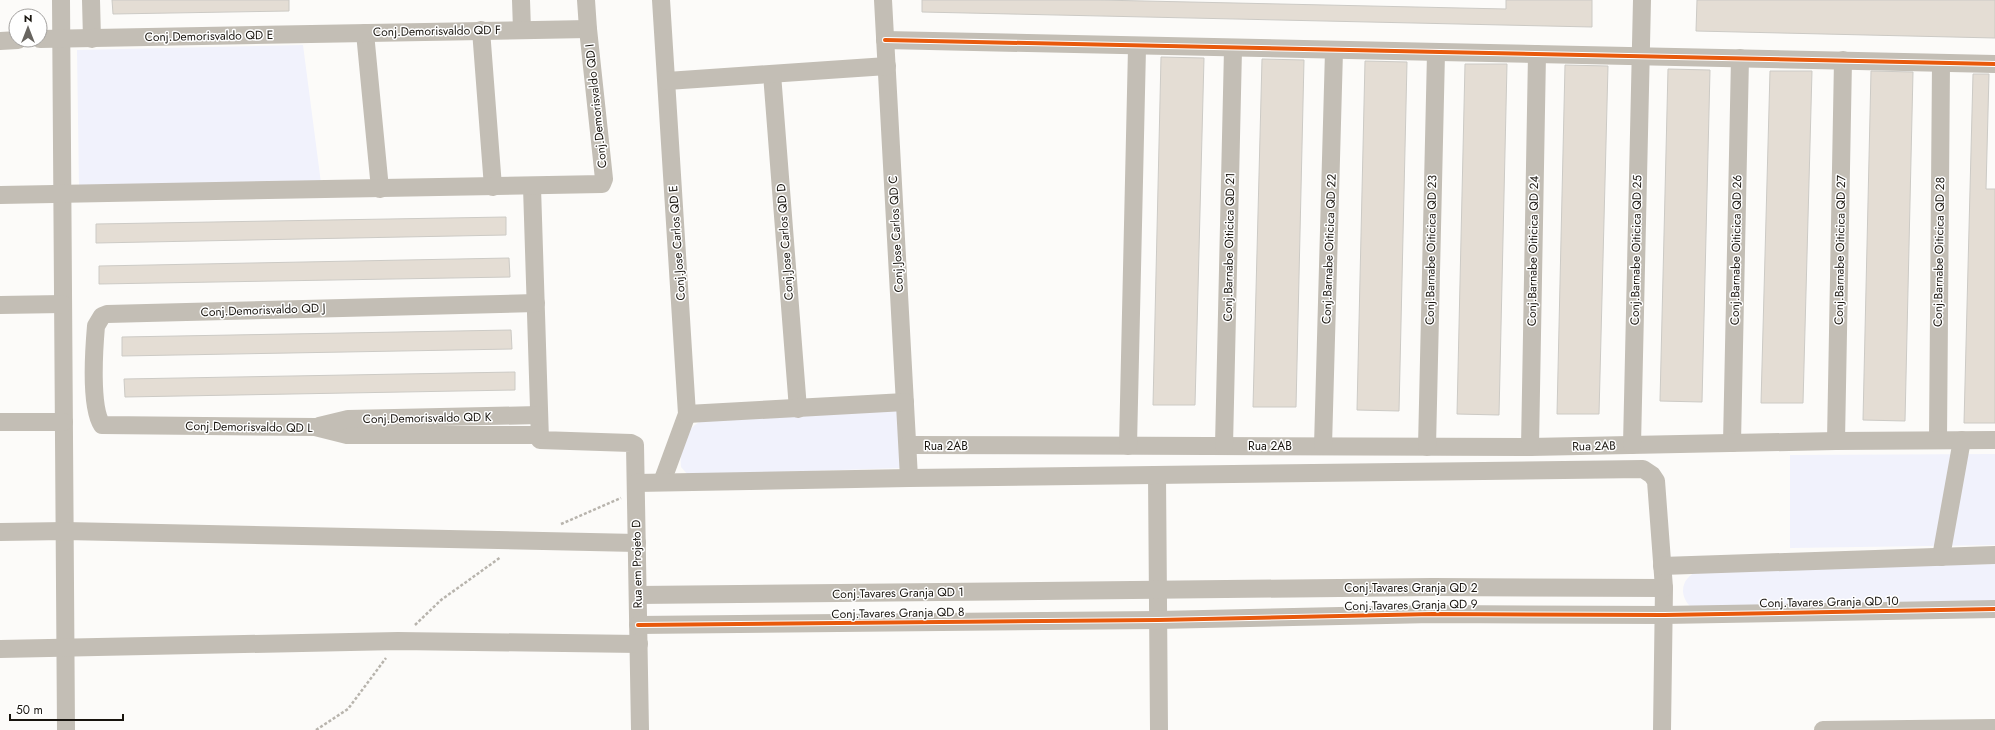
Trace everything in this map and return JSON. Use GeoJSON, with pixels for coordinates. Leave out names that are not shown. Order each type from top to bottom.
{"type":"FeatureCollection","features":[{"type":"Feature","properties":{"kind":"street"},"geometry":{"type":"LineString","coordinates":[[61,0],[67,648],[66,730]]}},
{"type":"Feature","properties":{"kind":"street"},"geometry":{"type":"LineString","coordinates":[[91,0],[92,39]]}},
{"type":"Feature","properties":{"kind":"street"},"geometry":{"type":"LineString","coordinates":[[521,0],[522,30]]}},
{"type":"Feature","properties":{"kind":"street","name":"Conj.Demorisvaldo QD I"},"geometry":{"type":"LineString","coordinates":[[532,187],[603,184],[586,0]]}},
{"type":"Feature","properties":{"kind":"street","name":"Conj.Jose Carlos QD E"},"geometry":{"type":"LineString","coordinates":[[661,0],[687,414],[662,482]]}},
{"type":"Feature","properties":{"kind":"street","name":"Conj.Jose Carlos QD C"},"geometry":{"type":"LineString","coordinates":[[883,0],[909,478]]}},
{"type":"Feature","properties":{"kind":"street","name":"Conj.Barnabe Oiticica QD 25"},"geometry":{"type":"LineString","coordinates":[[1632,445],[1642,0]]}},
{"type":"Feature","properties":{"kind":"street","name":"Conj.Demorisvaldo QD F"},"geometry":{"type":"LineString","coordinates":[[380,189],[365,33],[588,29]]}},
{"type":"Feature","properties":{"kind":"street"},"geometry":{"type":"LineString","coordinates":[[481,30],[493,187]]}},
{"type":"Feature","properties":{"kind":"street","name":"Conj.Demorisvaldo QD E"},"geometry":{"type":"LineString","coordinates":[[48,39],[365,33]]}},
{"type":"Feature","properties":{"kind":"street"},"geometry":{"type":"LineString","coordinates":[[885,40],[1137,48],[1640,55],[1995,64]]}},
{"type":"Feature","properties":{"kind":"street"},"geometry":{"type":"LineString","coordinates":[[1128,446],[1137,48]]}},
{"type":"Feature","properties":{"kind":"street","name":"Conj.Barnabe Oiticica QD 21"},"geometry":{"type":"LineString","coordinates":[[1224,446],[1233,49]]}},
{"type":"Feature","properties":{"kind":"street","name":"Conj.Barnabe Oiticica QD 22"},"geometry":{"type":"LineString","coordinates":[[1323,446],[1334,51]]}},
{"type":"Feature","properties":{"kind":"street","name":"Conj.Barnabe Oiticica QD 23"},"geometry":{"type":"LineString","coordinates":[[1427,447],[1436,53]]}},
{"type":"Feature","properties":{"kind":"street","name":"Conj.Barnabe Oiticica QD 24"},"geometry":{"type":"LineString","coordinates":[[1530,447],[1536,54]]}},
{"type":"Feature","properties":{"kind":"street","name":"Conj.Barnabe Oiticica QD 26"},"geometry":{"type":"LineString","coordinates":[[1732,443],[1740,58]]}},
{"type":"Feature","properties":{"kind":"street","name":"Conj.Barnabe Oiticica QD 27"},"geometry":{"type":"LineString","coordinates":[[1836,441],[1843,60]]}},
{"type":"Feature","properties":{"kind":"street","name":"Conj.Barnabe Oiticica QD 28"},"geometry":{"type":"LineString","coordinates":[[1938,440],[1941,63]]}},
{"type":"Feature","properties":{"kind":"street"},"geometry":{"type":"LineString","coordinates":[[667,81],[887,66]]}},
{"type":"Feature","properties":{"kind":"street","name":"Conj.Jose Carlos QD D"},"geometry":{"type":"LineString","coordinates":[[772,74],[798,409]]}},
{"type":"Feature","properties":{"kind":"street"},"geometry":{"type":"LineString","coordinates":[[0,195],[532,187],[540,435]]}},
{"type":"Feature","properties":{"kind":"street","name":"Conj.Demorisvaldo QD J"},"geometry":{"type":"LineString","coordinates":[[102,425],[97,416],[95,404],[95,335],[98,320],[107,314],[536,303]]}},
{"type":"Feature","properties":{"kind":"street"},"geometry":{"type":"LineString","coordinates":[[0,305],[63,304]]}},
{"type":"Feature","properties":{"kind":"street"},"geometry":{"type":"LineString","coordinates":[[687,414],[905,402]]}},
{"type":"Feature","properties":{"kind":"street","name":"Conj.Demorisvaldo QD K"},"geometry":{"type":"LineString","coordinates":[[315,427],[348,420],[539,415]]}},
{"type":"Feature","properties":{"kind":"street"},"geometry":{"type":"LineString","coordinates":[[0,422],[64,422]]}},
{"type":"Feature","properties":{"kind":"street","name":"Conj.Demorisvaldo QD L"},"geometry":{"type":"LineString","coordinates":[[102,425],[315,427],[347,435],[540,435]]}},
{"type":"Feature","properties":{"kind":"street","name":"Rua em Projeto D"},"geometry":{"type":"LineString","coordinates":[[540,435],[541,441],[632,443],[635,445],[640,730]]}},
{"type":"Feature","properties":{"kind":"street"},"geometry":{"type":"LineString","coordinates":[[1941,557],[1962,440]]}},
{"type":"Feature","properties":{"kind":"street","name":"Rua 2AB"},"geometry":{"type":"LineString","coordinates":[[908,445],[1530,447],[1836,441],[1995,440]]}},
{"type":"Feature","properties":{"kind":"street"},"geometry":{"type":"LineString","coordinates":[[636,488],[662,482],[1638,469],[1648,471],[1656,481],[1664,588],[1662,730]]}},
{"type":"Feature","properties":{"kind":"street"},"geometry":{"type":"LineString","coordinates":[[1157,475],[1159,730]]}},
{"type":"Feature","properties":{"kind":"street"},"geometry":{"type":"LineString","coordinates":[[0,532],[637,543]]}},
{"type":"Feature","properties":{"kind":"street"},"geometry":{"type":"LineString","coordinates":[[1662,566],[1995,555]]}},
{"type":"Feature","properties":{"kind":"street"},"geometry":{"type":"LineString","coordinates":[[1432,587],[1433,614]]}},
{"type":"Feature","properties":{"kind":"street","name":"Conj.Tavares Granja QD 2"},"geometry":{"type":"LineString","coordinates":[[1158,590],[1432,587],[1664,588]]}},
{"type":"Feature","properties":{"kind":"street","name":"Conj.Tavares Granja QD 1"},"geometry":{"type":"LineString","coordinates":[[638,595],[1158,590]]}},
{"type":"Feature","properties":{"kind":"street","name":"Conj.Tavares Granja QD 10"},"geometry":{"type":"LineString","coordinates":[[1664,615],[1995,609]]}},
{"type":"Feature","properties":{"kind":"street","name":"Conj.Tavares Granja QD 9"},"geometry":{"type":"LineString","coordinates":[[1158,620],[1433,614],[1664,615]]}},
{"type":"Feature","properties":{"kind":"street","name":"Conj.Tavares Granja QD 8"},"geometry":{"type":"LineString","coordinates":[[638,625],[1158,620]]}},
{"type":"Feature","properties":{"kind":"street"},"geometry":{"type":"LineString","coordinates":[[0,649],[398,641],[639,644]]}},
{"type":"Feature","properties":{"kind":"street"},"geometry":{"type":"LineString","coordinates":[[1823,730],[1995,728]]}},
{"type":"Feature","properties":{"kind":"path"},"geometry":{"type":"LineString","coordinates":[[559,525],[636,488]]}},
{"type":"Feature","properties":{"kind":"path"},"geometry":{"type":"LineString","coordinates":[[316,730],[348,709],[398,641],[441,600],[524,540]]}},
{"type":"Feature","properties":{"kind":"shaded area"},"geometry":{"type":"Polygon","coordinates":[[[303,45],[321,183],[79,188],[77,50],[303,45]]]}},
{"type":"Feature","properties":{"kind":"shaded area"},"geometry":{"type":"Polygon","coordinates":[[[900,410],[902,468],[688,475],[681,467],[681,454],[685,440],[692,428],[702,421],[900,410]]]}},
{"type":"Feature","properties":{"kind":"shaded area"},"geometry":{"type":"Polygon","coordinates":[[[1995,454],[1995,545],[1790,548],[1790,455],[1995,454]]]}},
{"type":"Feature","properties":{"kind":"shaded area"},"geometry":{"type":"Polygon","coordinates":[[[1995,564],[1995,601],[1691,607],[1684,597],[1683,592],[1683,587],[1688,577],[1699,571],[1995,564]]]}},
{"type":"Feature","properties":{"kind":"building"},"geometry":{"type":"Polygon","coordinates":[[[112,0],[289,0],[289,11],[113,14],[112,0]]]}},
{"type":"Feature","properties":{"kind":"building"},"geometry":{"type":"Polygon","coordinates":[[[922,0],[1099,0],[1506,9],[1506,0],[1592,0],[1592,27],[922,12],[922,0]]]}},
{"type":"Feature","properties":{"kind":"building"},"geometry":{"type":"Polygon","coordinates":[[[1697,0],[1995,0],[1995,38],[1696,31],[1697,0]]]}},
{"type":"Feature","properties":{"kind":"building"},"geometry":{"type":"Polygon","coordinates":[[[1161,57],[1204,58],[1195,405],[1153,405],[1161,57]]]}},
{"type":"Feature","properties":{"kind":"building"},"geometry":{"type":"Polygon","coordinates":[[[1262,59],[1304,60],[1296,407],[1253,407],[1262,59]]]}},
{"type":"Feature","properties":{"kind":"building"},"geometry":{"type":"Polygon","coordinates":[[[1365,61],[1407,62],[1399,411],[1357,410],[1365,61]]]}},
{"type":"Feature","properties":{"kind":"building"},"geometry":{"type":"Polygon","coordinates":[[[1465,64],[1507,64],[1499,415],[1457,414],[1465,64]]]}},
{"type":"Feature","properties":{"kind":"building"},"geometry":{"type":"Polygon","coordinates":[[[1565,65],[1608,66],[1599,414],[1557,414],[1565,65]]]}},
{"type":"Feature","properties":{"kind":"building"},"geometry":{"type":"Polygon","coordinates":[[[1668,69],[1710,70],[1702,402],[1660,401],[1668,69]]]}},
{"type":"Feature","properties":{"kind":"building"},"geometry":{"type":"Polygon","coordinates":[[[1770,71],[1812,71],[1803,403],[1761,403],[1770,71]]]}},
{"type":"Feature","properties":{"kind":"building"},"geometry":{"type":"Polygon","coordinates":[[[1871,71],[1913,72],[1905,421],[1863,420],[1871,71]]]}},
{"type":"Feature","properties":{"kind":"building"},"geometry":{"type":"Polygon","coordinates":[[[1973,74],[1989,74],[1986,189],[1995,189],[1995,423],[1964,423],[1973,74]]]}},
{"type":"Feature","properties":{"kind":"building"},"geometry":{"type":"Polygon","coordinates":[[[506,217],[506,235],[96,243],[96,224],[506,217]]]}},
{"type":"Feature","properties":{"kind":"building"},"geometry":{"type":"Polygon","coordinates":[[[509,258],[510,277],[99,284],[99,266],[509,258]]]}},
{"type":"Feature","properties":{"kind":"building"},"geometry":{"type":"Polygon","coordinates":[[[511,330],[512,349],[122,356],[122,337],[511,330]]]}},
{"type":"Feature","properties":{"kind":"building"},"geometry":{"type":"Polygon","coordinates":[[[515,372],[515,390],[125,397],[124,379],[515,372]]]}},
{"type":"Feature","properties":{"kind":"cycle path"},"geometry":{"type":"LineString","coordinates":[[885,40],[1995,64]]}},
{"type":"Feature","properties":{"kind":"cycle path"},"geometry":{"type":"LineString","coordinates":[[638,625],[1158,620],[1433,614],[1664,615],[1995,609]]}}]}
